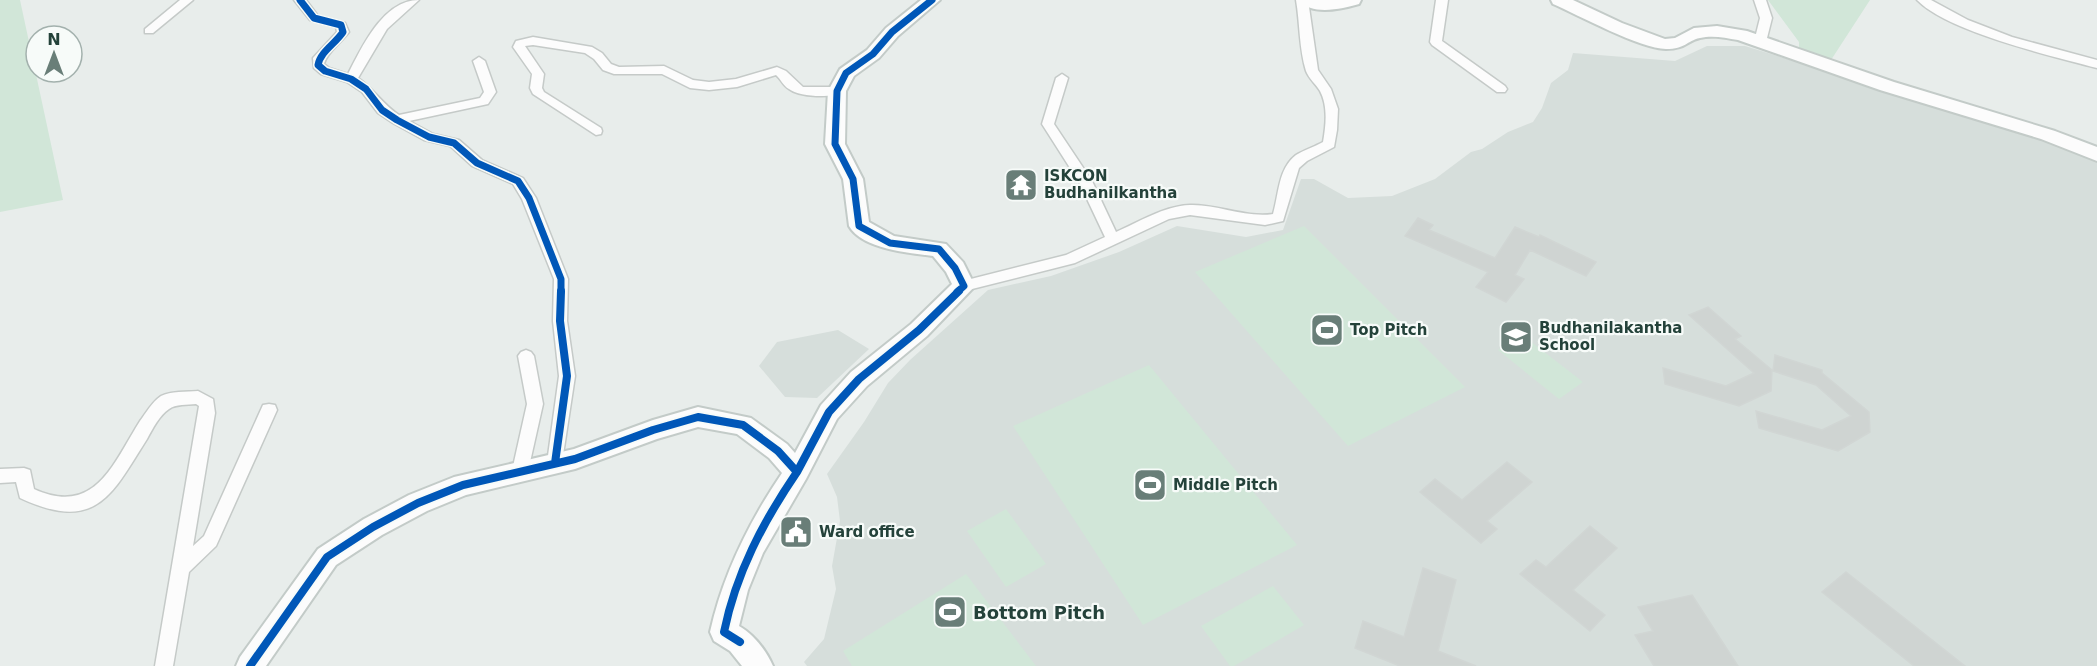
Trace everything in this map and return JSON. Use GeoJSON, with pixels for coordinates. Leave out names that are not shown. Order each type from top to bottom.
{"type":"FeatureCollection","features":[{"type":"Feature","properties":{"kind":"street"},"geometry":{"type":"LineString","coordinates":[[149,31],[187,0]]}},
{"type":"Feature","properties":{"kind":"street"},"geometry":{"type":"LineString","coordinates":[[300,0],[314,18],[340,25],[343,32],[319,58],[318,65],[325,71],[351,79],[366,89],[382,110],[398,120],[429,137],[454,143],[477,163],[518,181],[529,198],[561,279],[560,321],[567,376],[555,464]]}},
{"type":"Feature","properties":{"kind":"street"},"geometry":{"type":"LineString","coordinates":[[351,79],[372,39],[385,21],[413,0]]}},
{"type":"Feature","properties":{"kind":"street"},"geometry":{"type":"LineString","coordinates":[[932,0],[892,32],[873,54],[846,73],[837,91],[835,144],[853,179],[859,226],[890,243],[939,249],[955,268],[964,286]]}},
{"type":"Feature","properties":{"kind":"street"},"geometry":{"type":"LineString","coordinates":[[759,666],[740,642],[724,632],[728,610],[750,552],[772,509],[797,472],[829,412],[859,379],[919,330],[964,286],[1070,259],[1166,215],[1190,210],[1249,219],[1278,218],[1284,204],[1288,176],[1298,160],[1329,144],[1332,124],[1332,106],[1325,89],[1313,74],[1308,56],[1302,0]]}},
{"type":"Feature","properties":{"kind":"street"},"geometry":{"type":"LineString","coordinates":[[1307,0],[1329,6],[1353,0]]}},
{"type":"Feature","properties":{"kind":"street"},"geometry":{"type":"LineString","coordinates":[[1442,0],[1436,42],[1501,89]]}},
{"type":"Feature","properties":{"kind":"street"},"geometry":{"type":"LineString","coordinates":[[1559,0],[1616,27],[1663,44],[1679,43],[1694,33],[1716,31],[1760,42],[1887,86],[2048,135],[2097,154]]}},
{"type":"Feature","properties":{"kind":"street"},"geometry":{"type":"LineString","coordinates":[[1760,0],[1766,18],[1760,42]]}},
{"type":"Feature","properties":{"kind":"street"},"geometry":{"type":"LineString","coordinates":[[1923,0],[1942,12],[2004,40],[2097,64]]}},
{"type":"Feature","properties":{"kind":"street"},"geometry":{"type":"LineString","coordinates":[[596,131],[539,94],[536,88],[538,74],[519,47],[522,42],[533,40],[588,50],[598,56],[608,67],[618,71],[664,70],[690,84],[709,86],[737,83],[777,71],[784,74],[791,86],[801,91],[837,91]]}},
{"type":"Feature","properties":{"kind":"street"},"geometry":{"type":"LineString","coordinates":[[398,120],[484,101],[490,92],[479,61]]}},
{"type":"Feature","properties":{"kind":"street"},"geometry":{"type":"LineString","coordinates":[[1062,78],[1048,124],[1084,181],[1113,240]]}},
{"type":"Feature","properties":{"kind":"street"},"geometry":{"type":"LineString","coordinates":[[520,471],[535,404],[526,356]]}},
{"type":"Feature","properties":{"kind":"street"},"geometry":{"type":"LineString","coordinates":[[0,476],[24,475],[26,493],[36,498],[76,505],[89,502],[99,496],[108,486],[154,413],[166,401],[198,397],[207,403],[164,666]]}},
{"type":"Feature","properties":{"kind":"street"},"geometry":{"type":"LineString","coordinates":[[178,572],[210,541],[269,410]]}},
{"type":"Feature","properties":{"kind":"street"},"geometry":{"type":"LineString","coordinates":[[250,666],[327,557],[374,526],[418,503],[464,485],[555,464],[698,417],[743,425],[778,450],[797,472]]}},
{"type":"Feature","properties":{"kind":"shaded area","name":"Budhanilakantha School"},"geometry":{"type":"Polygon","coordinates":[[[1707,46],[1745,46],[2016,130],[2097,159],[2097,666],[807,666],[804,662],[824,639],[836,589],[832,566],[840,521],[837,497],[827,474],[888,383],[910,360],[988,290],[1051,276],[1119,252],[1177,226],[1246,237],[1283,230],[1301,179],[1314,179],[1348,198],[1392,196],[1435,179],[1471,152],[1482,149],[1508,132],[1533,122],[1542,108],[1551,83],[1568,70],[1573,53],[1675,61],[1707,46]]]}},
{"type":"Feature","properties":{"kind":"shaded area"},"geometry":{"type":"Polygon","coordinates":[[[838,330],[869,349],[817,398],[785,397],[759,366],[777,342],[838,330]]]}},
{"type":"Feature","properties":{"kind":"green space"},"geometry":{"type":"Polygon","coordinates":[[[0,0],[20,0],[25,24],[24,84],[38,84],[63,200],[0,212],[0,0]]]}},
{"type":"Feature","properties":{"kind":"green space"},"geometry":{"type":"Polygon","coordinates":[[[1768,0],[1870,0],[1831,60],[1799,50],[1799,42],[1768,0]]]}},
{"type":"Feature","properties":{"kind":"green space","name":"Top Pitch"},"geometry":{"type":"Polygon","coordinates":[[[1304,226],[1465,387],[1348,446],[1195,272],[1304,226]]]}},
{"type":"Feature","properties":{"kind":"green space"},"geometry":{"type":"Polygon","coordinates":[[[1521,334],[1583,382],[1559,399],[1498,350],[1521,334]]]}},
{"type":"Feature","properties":{"kind":"green space","name":"Middle Pitch"},"geometry":{"type":"Polygon","coordinates":[[[1149,365],[1297,545],[1143,625],[1013,426],[1149,365]]]}},
{"type":"Feature","properties":{"kind":"green space"},"geometry":{"type":"Polygon","coordinates":[[[1006,509],[1046,564],[1006,587],[967,531],[1006,509]]]}},
{"type":"Feature","properties":{"kind":"green space","name":"Bottom Pitch"},"geometry":{"type":"Polygon","coordinates":[[[966,574],[1036,666],[852,666],[843,651],[966,574]]]}},
{"type":"Feature","properties":{"kind":"green space"},"geometry":{"type":"Polygon","coordinates":[[[1273,586],[1304,625],[1234,666],[1230,666],[1201,626],[1273,586]]]}},
{"type":"Feature","properties":{"kind":"building"},"geometry":{"type":"Polygon","coordinates":[[[1418,218],[1433,225],[1429,230],[1495,258],[1515,227],[1539,237],[1540,235],[1596,262],[1586,276],[1530,250],[1515,275],[1524,279],[1506,302],[1476,287],[1488,272],[1405,236],[1418,218]]]}},
{"type":"Feature","properties":{"kind":"building"},"geometry":{"type":"Polygon","coordinates":[[[1708,307],[1741,336],[1735,339],[1772,370],[1771,391],[1739,406],[1665,384],[1663,368],[1726,386],[1754,373],[1689,315],[1708,307]]]}},
{"type":"Feature","properties":{"kind":"building"},"geometry":{"type":"Polygon","coordinates":[[[1775,355],[1822,370],[1822,373],[1869,412],[1870,432],[1838,451],[1759,428],[1756,411],[1822,430],[1851,416],[1816,385],[1773,371],[1775,355]]]}},
{"type":"Feature","properties":{"kind":"building"},"geometry":{"type":"Polygon","coordinates":[[[1507,462],[1532,482],[1487,521],[1497,529],[1481,543],[1420,492],[1435,479],[1462,500],[1507,462]]]}},
{"type":"Feature","properties":{"kind":"building"},"geometry":{"type":"Polygon","coordinates":[[[1590,526],[1617,548],[1573,590],[1605,615],[1590,631],[1520,574],[1536,560],[1546,567],[1590,526]]]}},
{"type":"Feature","properties":{"kind":"building"},"geometry":{"type":"Polygon","coordinates":[[[1423,568],[1456,580],[1438,651],[1476,666],[1400,666],[1355,648],[1363,621],[1404,637],[1423,568]]]}},
{"type":"Feature","properties":{"kind":"building"},"geometry":{"type":"Polygon","coordinates":[[[1846,572],[1965,666],[1914,666],[1822,592],[1846,572]]]}},
{"type":"Feature","properties":{"kind":"building"},"geometry":{"type":"Polygon","coordinates":[[[1692,595],[1738,666],[1654,666],[1635,635],[1653,631],[1638,607],[1692,595]]]}},
{"type":"Feature","properties":{"kind":"cycle path"},"geometry":{"type":"LineString","coordinates":[[300,0],[314,18],[341,25],[343,32],[319,58],[318,65],[325,71],[351,79],[366,89],[382,110],[397,120],[429,137],[454,143],[477,163],[518,181],[529,198],[561,279],[560,321],[567,376],[555,463]]}},
{"type":"Feature","properties":{"kind":"cycle path"},"geometry":{"type":"LineString","coordinates":[[797,472],[829,412],[859,379],[919,330],[964,286],[955,268],[939,249],[890,243],[859,226],[853,179],[835,144],[837,91],[846,73],[873,54],[892,32],[932,0]]}},
{"type":"Feature","properties":{"kind":"cycle path"},"geometry":{"type":"LineString","coordinates":[[250,666],[327,557],[373,527],[418,503],[463,485],[575,459],[653,430],[698,417],[743,425],[778,451],[797,472],[762,528],[742,569],[728,611],[724,632],[740,642]]}},
{"type":"Feature","properties":{"kind":"place","name":"ISKCON Budhanilkantha"},"geometry":{"type":"Point","coordinates":[1021,185]}},
{"type":"Feature","properties":{"kind":"place","name":"Top Pitch"},"geometry":{"type":"Point","coordinates":[1327,330]}},
{"type":"Feature","properties":{"kind":"place","name":"Budhanilakantha School"},"geometry":{"type":"Point","coordinates":[1516,337]}},
{"type":"Feature","properties":{"kind":"place","name":"Middle Pitch"},"geometry":{"type":"Point","coordinates":[1150,485]}},
{"type":"Feature","properties":{"kind":"place","name":"Ward office"},"geometry":{"type":"Point","coordinates":[796,532]}},
{"type":"Feature","properties":{"kind":"place","name":"Bottom Pitch"},"geometry":{"type":"Point","coordinates":[950,612]}}]}
